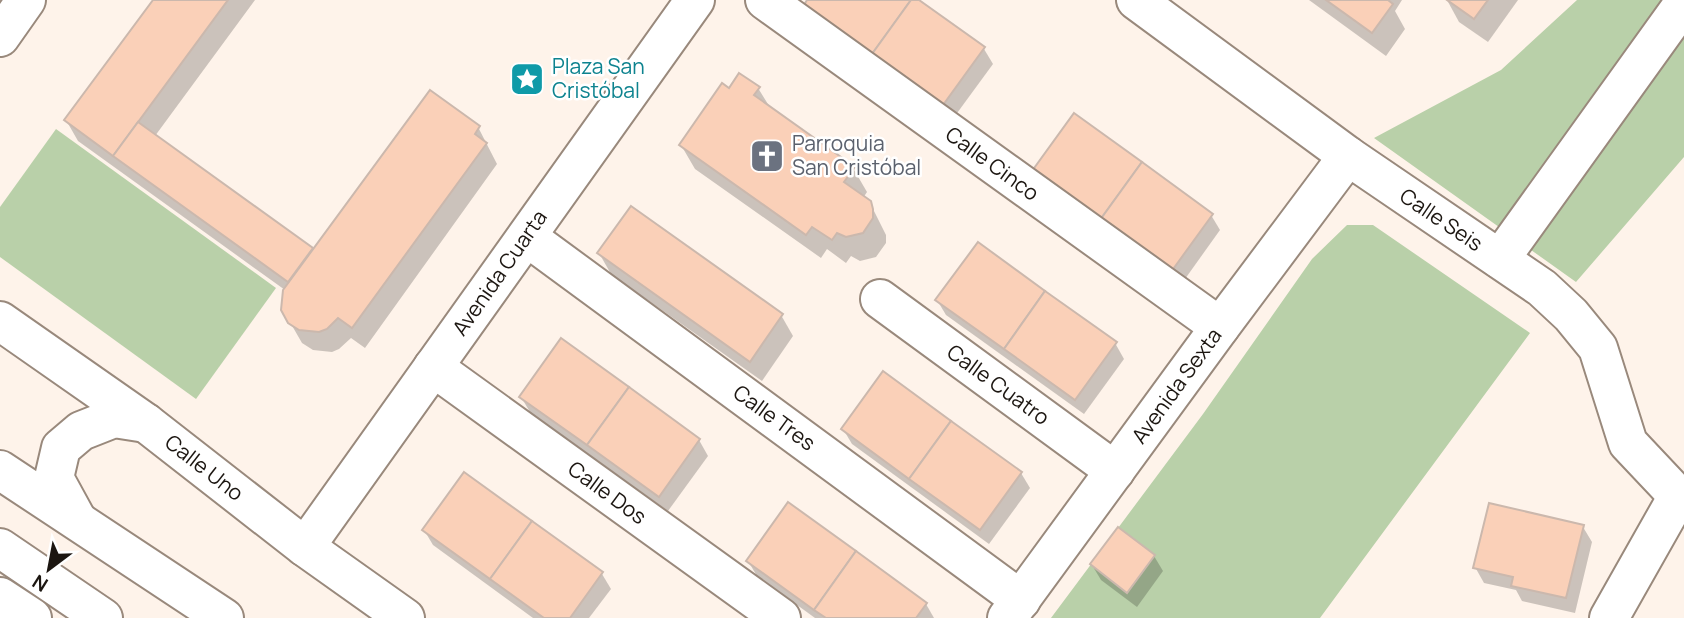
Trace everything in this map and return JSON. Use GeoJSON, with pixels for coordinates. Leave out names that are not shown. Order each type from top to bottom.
{"type":"FeatureCollection","features":[{"type":"Feature","properties":{"kind":"main road"},"geometry":{"type":"LineString","coordinates":[[0,37],[26,0]]}},
{"type":"Feature","properties":{"kind":"main road","name":"Avenida Cuarta"},"geometry":{"type":"LineString","coordinates":[[305,547],[695,0]]}},
{"type":"Feature","properties":{"kind":"main road","name":"Calle Cinco"},"geometry":{"type":"LineString","coordinates":[[765,0],[1220,327]]}},
{"type":"Feature","properties":{"kind":"main road","name":"Calle Seis"},"geometry":{"type":"LineString","coordinates":[[1136,0],[1348,156],[1542,288],[1598,348],[1628,443],[1681,497],[1609,618]]}},
{"type":"Feature","properties":{"kind":"main road"},"geometry":{"type":"LineString","coordinates":[[1500,260],[1684,3]]}},
{"type":"Feature","properties":{"kind":"main road","name":"Avenida Sexta"},"geometry":{"type":"LineString","coordinates":[[1014,609],[1348,156]]}},
{"type":"Feature","properties":{"kind":"main road","name":"Calle Tres"},"geometry":{"type":"LineString","coordinates":[[527,237],[1014,609]]}},
{"type":"Feature","properties":{"kind":"main road","name":"Calle Cuatro"},"geometry":{"type":"LineString","coordinates":[[880,299],[1115,471]]}},
{"type":"Feature","properties":{"kind":"main road","name":"Calle Uno"},"geometry":{"type":"LineString","coordinates":[[0,321],[146,424],[305,547],[405,618]]}},
{"type":"Feature","properties":{"kind":"main road","name":"Calle Dos"},"geometry":{"type":"LineString","coordinates":[[433,367],[781,618]]}},
{"type":"Feature","properties":{"kind":"main road"},"geometry":{"type":"LineString","coordinates":[[78,521],[54,478],[61,448],[80,430],[114,418],[146,424]]}},
{"type":"Feature","properties":{"kind":"main road"},"geometry":{"type":"LineString","coordinates":[[0,470],[224,618]]}},
{"type":"Feature","properties":{"kind":"main road"},"geometry":{"type":"LineString","coordinates":[[0,548],[103,618]]}},
{"type":"Feature","properties":{"kind":"main road"},"geometry":{"type":"LineString","coordinates":[[0,597],[32,618]]}},
{"type":"Feature","properties":{"kind":"green space"},"geometry":{"type":"Polygon","coordinates":[[[1577,0],[1684,0],[1684,157],[1576,282],[1374,138],[1501,70],[1577,0]]]}},
{"type":"Feature","properties":{"kind":"green space"},"geometry":{"type":"Polygon","coordinates":[[[56,129],[276,288],[196,399],[0,257],[0,207],[56,129]]]}},
{"type":"Feature","properties":{"kind":"green space"},"geometry":{"type":"Polygon","coordinates":[[[1347,225],[1373,225],[1530,333],[1320,618],[1051,618],[1203,414],[1312,259],[1347,225]]]}},
{"type":"Feature","properties":{"kind":"building"},"geometry":{"type":"Polygon","coordinates":[[[153,0],[228,0],[113,156],[64,120],[153,0]]]}},
{"type":"Feature","properties":{"kind":"building"},"geometry":{"type":"Polygon","coordinates":[[[807,0],[911,0],[872,54],[804,5],[807,0]]]}},
{"type":"Feature","properties":{"kind":"building"},"geometry":{"type":"Polygon","coordinates":[[[911,0],[919,0],[985,47],[943,105],[872,54],[911,0]]]}},
{"type":"Feature","properties":{"kind":"building"},"geometry":{"type":"Polygon","coordinates":[[[1326,0],[1388,0],[1393,4],[1372,33],[1326,0]]]}},
{"type":"Feature","properties":{"kind":"building"},"geometry":{"type":"Polygon","coordinates":[[[1447,0],[1488,0],[1474,19],[1447,0]]]}},
{"type":"Feature","properties":{"kind":"building","name":"Parroquia San Cristóbal"},"geometry":{"type":"Polygon","coordinates":[[[739,73],[760,87],[754,95],[855,167],[844,182],[871,201],[873,209],[873,218],[863,233],[846,237],[837,233],[832,240],[812,227],[806,235],[679,145],[722,83],[729,88],[739,73]]]}},
{"type":"Feature","properties":{"kind":"building"},"geometry":{"type":"Polygon","coordinates":[[[430,90],[480,126],[475,134],[487,143],[352,328],[338,318],[327,329],[319,332],[299,330],[288,323],[281,310],[283,290],[430,90]]]}},
{"type":"Feature","properties":{"kind":"building"},"geometry":{"type":"Polygon","coordinates":[[[1074,113],[1142,162],[1100,220],[1032,171],[1074,113]]]}},
{"type":"Feature","properties":{"kind":"building"},"geometry":{"type":"Polygon","coordinates":[[[138,122],[313,248],[288,282],[113,156],[138,122]]]}},
{"type":"Feature","properties":{"kind":"building"},"geometry":{"type":"Polygon","coordinates":[[[1142,162],[1213,214],[1171,272],[1100,220],[1142,162]]]}},
{"type":"Feature","properties":{"kind":"building"},"geometry":{"type":"Polygon","coordinates":[[[631,206],[783,314],[750,362],[597,253],[631,206]]]}},
{"type":"Feature","properties":{"kind":"building"},"geometry":{"type":"Polygon","coordinates":[[[978,242],[1045,291],[1004,349],[935,300],[978,242]]]}},
{"type":"Feature","properties":{"kind":"building"},"geometry":{"type":"Polygon","coordinates":[[[1045,291],[1117,342],[1075,400],[1004,349],[1045,291]]]}},
{"type":"Feature","properties":{"kind":"building"},"geometry":{"type":"Polygon","coordinates":[[[561,338],[629,387],[587,445],[519,397],[561,338]]]}},
{"type":"Feature","properties":{"kind":"building"},"geometry":{"type":"Polygon","coordinates":[[[883,371],[951,421],[909,479],[841,429],[883,371]]]}},
{"type":"Feature","properties":{"kind":"building"},"geometry":{"type":"Polygon","coordinates":[[[629,387],[700,439],[659,497],[587,445],[629,387]]]}},
{"type":"Feature","properties":{"kind":"building"},"geometry":{"type":"Polygon","coordinates":[[[951,421],[1022,472],[980,530],[909,479],[951,421]]]}},
{"type":"Feature","properties":{"kind":"building"},"geometry":{"type":"Polygon","coordinates":[[[464,472],[532,521],[490,579],[422,530],[464,472]]]}},
{"type":"Feature","properties":{"kind":"building"},"geometry":{"type":"Polygon","coordinates":[[[788,502],[856,551],[814,610],[746,561],[788,502]]]}},
{"type":"Feature","properties":{"kind":"building"},"geometry":{"type":"Polygon","coordinates":[[[1489,503],[1584,525],[1566,598],[1511,586],[1513,577],[1473,568],[1489,503]]]}},
{"type":"Feature","properties":{"kind":"building"},"geometry":{"type":"Polygon","coordinates":[[[532,521],[603,572],[570,618],[544,618],[490,579],[532,521]]]}},
{"type":"Feature","properties":{"kind":"building"},"geometry":{"type":"Polygon","coordinates":[[[1118,527],[1155,555],[1127,593],[1090,564],[1118,527]]]}},
{"type":"Feature","properties":{"kind":"building"},"geometry":{"type":"Polygon","coordinates":[[[856,551],[927,603],[916,618],[826,618],[814,610],[856,551]]]}},
{"type":"Feature","properties":{"kind":"place","name":"Plaza San Cristóbal"},"geometry":{"type":"Point","coordinates":[527,79]}},
{"type":"Feature","properties":{"kind":"place","name":"Parroquia San Cristóbal"},"geometry":{"type":"Point","coordinates":[767,156]}}]}
